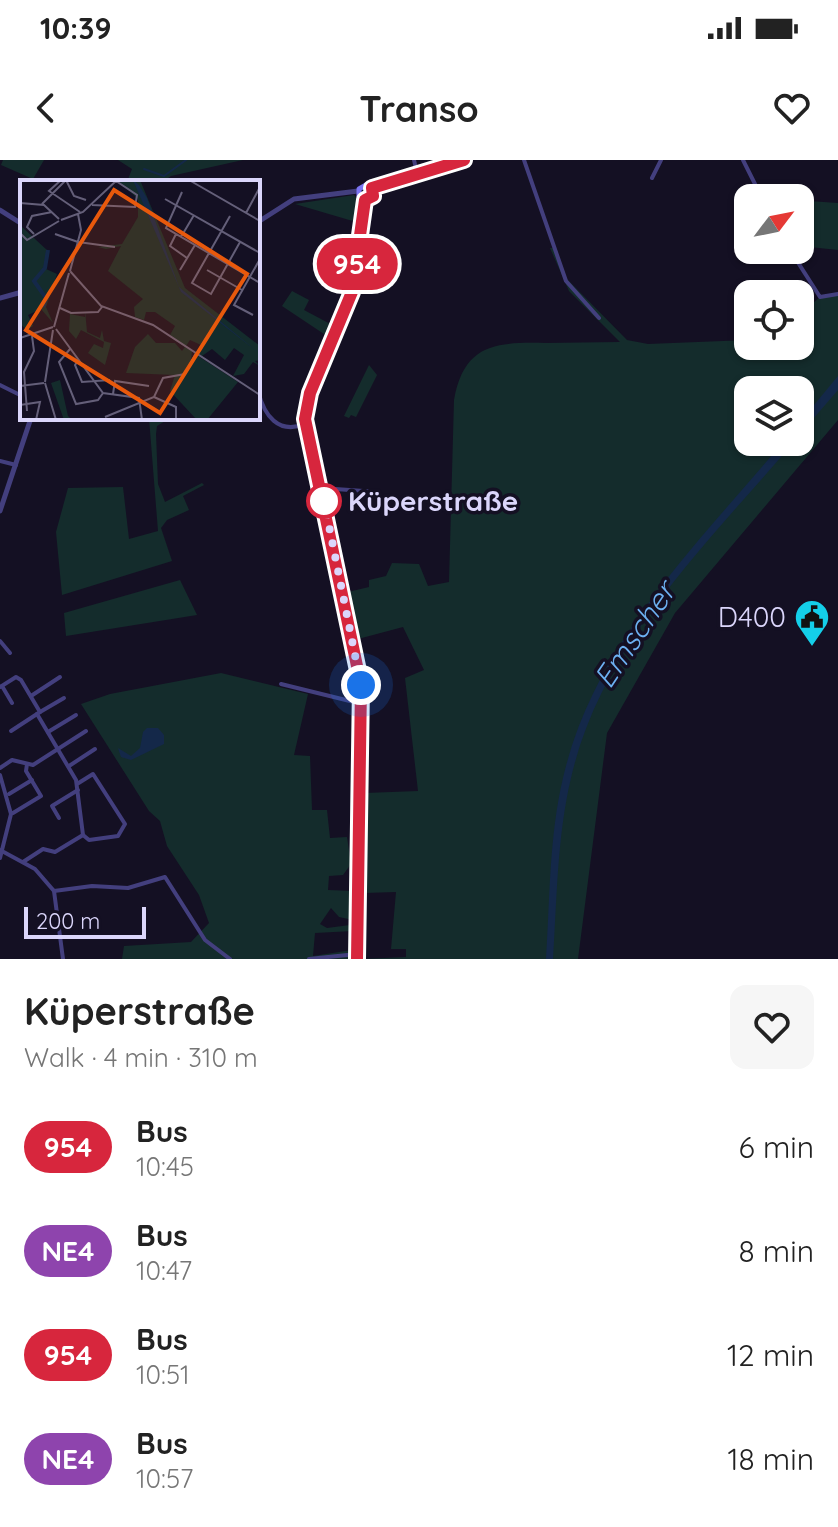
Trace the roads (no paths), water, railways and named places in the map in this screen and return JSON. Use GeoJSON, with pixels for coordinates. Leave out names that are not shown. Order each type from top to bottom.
{"type":"FeatureCollection","features":[{"type":"Feature","properties":{"kind":"main road"},"geometry":{"type":"LineString","coordinates":[[357,956],[362,704],[357,657],[305,424],[310,393],[352,292],[365,200],[358,191],[364,185],[372,188],[464,160]]}},
{"type":"Feature","properties":{"kind":"main road"},"geometry":{"type":"LineString","coordinates":[[365,200],[373,196],[372,188]]}},
{"type":"Feature","properties":{"kind":"street"},"geometry":{"type":"LineString","coordinates":[[414,160],[417,173]]}},
{"type":"Feature","properties":{"kind":"street"},"geometry":{"type":"LineString","coordinates":[[524,160],[566,281],[599,318]]}},
{"type":"Feature","properties":{"kind":"street"},"geometry":{"type":"LineString","coordinates":[[652,178],[661,160]]}},
{"type":"Feature","properties":{"kind":"street"},"geometry":{"type":"LineString","coordinates":[[743,160],[755,184]]}},
{"type":"Feature","properties":{"kind":"street"},"geometry":{"type":"LineString","coordinates":[[260,221],[294,199],[358,191]]}},
{"type":"Feature","properties":{"kind":"street"},"geometry":{"type":"LineString","coordinates":[[0,210],[20,223]]}},
{"type":"Feature","properties":{"kind":"street"},"geometry":{"type":"LineString","coordinates":[[799,264],[821,297],[838,294]]}},
{"type":"Feature","properties":{"kind":"street"},"geometry":{"type":"LineString","coordinates":[[0,298],[20,293]]}},
{"type":"Feature","properties":{"kind":"street"},"geometry":{"type":"LineString","coordinates":[[0,385],[20,395]]}},
{"type":"Feature","properties":{"kind":"street"},"geometry":{"type":"LineString","coordinates":[[260,397],[264,410],[274,422],[290,429],[305,424]]}},
{"type":"Feature","properties":{"kind":"street"},"geometry":{"type":"LineString","coordinates":[[0,511],[30,420]]}},
{"type":"Feature","properties":{"kind":"street"},"geometry":{"type":"LineString","coordinates":[[0,461],[16,465]]}},
{"type":"Feature","properties":{"kind":"street"},"geometry":{"type":"LineString","coordinates":[[321,488],[378,492],[378,496]]}},
{"type":"Feature","properties":{"kind":"street"},"geometry":{"type":"LineString","coordinates":[[0,641],[10,653]]}},
{"type":"Feature","properties":{"kind":"street"},"geometry":{"type":"LineString","coordinates":[[12,703],[1,687],[16,677],[31,696],[78,787],[83,835],[89,840],[112,839],[124,830],[125,824],[93,774],[78,787],[52,806],[59,818]]}},
{"type":"Feature","properties":{"kind":"street"},"geometry":{"type":"LineString","coordinates":[[31,696],[60,677]]}},
{"type":"Feature","properties":{"kind":"street"},"geometry":{"type":"LineString","coordinates":[[281,684],[362,704]]}},
{"type":"Feature","properties":{"kind":"street"},"geometry":{"type":"LineString","coordinates":[[11,731],[64,698]]}},
{"type":"Feature","properties":{"kind":"street"},"geometry":{"type":"LineString","coordinates":[[48,732],[76,715]]}},
{"type":"Feature","properties":{"kind":"street"},"geometry":{"type":"LineString","coordinates":[[0,768],[12,760],[33,765],[86,731]]}},
{"type":"Feature","properties":{"kind":"street"},"geometry":{"type":"LineString","coordinates":[[69,766],[95,749]]}},
{"type":"Feature","properties":{"kind":"street"},"geometry":{"type":"LineString","coordinates":[[11,814],[41,796],[26,771],[27,764]]}},
{"type":"Feature","properties":{"kind":"street"},"geometry":{"type":"LineString","coordinates":[[0,775],[9,794],[11,814],[0,858]]}},
{"type":"Feature","properties":{"kind":"street"},"geometry":{"type":"LineString","coordinates":[[9,794],[32,780]]}},
{"type":"Feature","properties":{"kind":"street"},"geometry":{"type":"LineString","coordinates":[[23,862],[43,849],[55,852],[83,835]]}},
{"type":"Feature","properties":{"kind":"street"},"geometry":{"type":"LineString","coordinates":[[1,850],[23,862],[54,891],[63,959]]}},
{"type":"Feature","properties":{"kind":"street"},"geometry":{"type":"LineString","coordinates":[[54,891],[92,886],[128,888],[165,877],[205,940],[230,959]]}},
{"type":"Feature","properties":{"kind":"street"},"geometry":{"type":"LineString","coordinates":[[309,959],[357,956]]}},
{"type":"Feature","properties":{"kind":"water"},"geometry":{"type":"Polygon","coordinates":[[[838,376],[838,390],[814,418],[814,405],[838,376]]]}},
{"type":"Feature","properties":{"kind":"water"},"geometry":{"type":"Polygon","coordinates":[[[771,456],[782,456],[662,598],[632,639],[607,683],[586,729],[566,800],[553,959],[546,959],[558,800],[578,729],[598,683],[624,640],[684,558],[771,456]]]}},
{"type":"Feature","properties":{"kind":"water"},"geometry":{"type":"Polygon","coordinates":[[[147,728],[158,728],[164,735],[164,744],[131,760],[121,757],[118,748],[131,756],[140,748],[143,732],[147,728]]]}},
{"type":"Feature","properties":{"kind":"waterway"},"geometry":{"type":"LineString","coordinates":[[144,169],[164,176],[186,160]]}},
{"type":"Feature","properties":{"kind":"place","name":"Küperstraße"},"geometry":{"type":"Point","coordinates":[324,501]}},
{"type":"Feature","properties":{"kind":"place","name":"D400"},"geometry":{"type":"Point","coordinates":[812,648]}},
{"type":"Feature","properties":{"kind":"water label","name":"Emscher"},"geometry":{"type":"Point","coordinates":[635,635]}}]}
